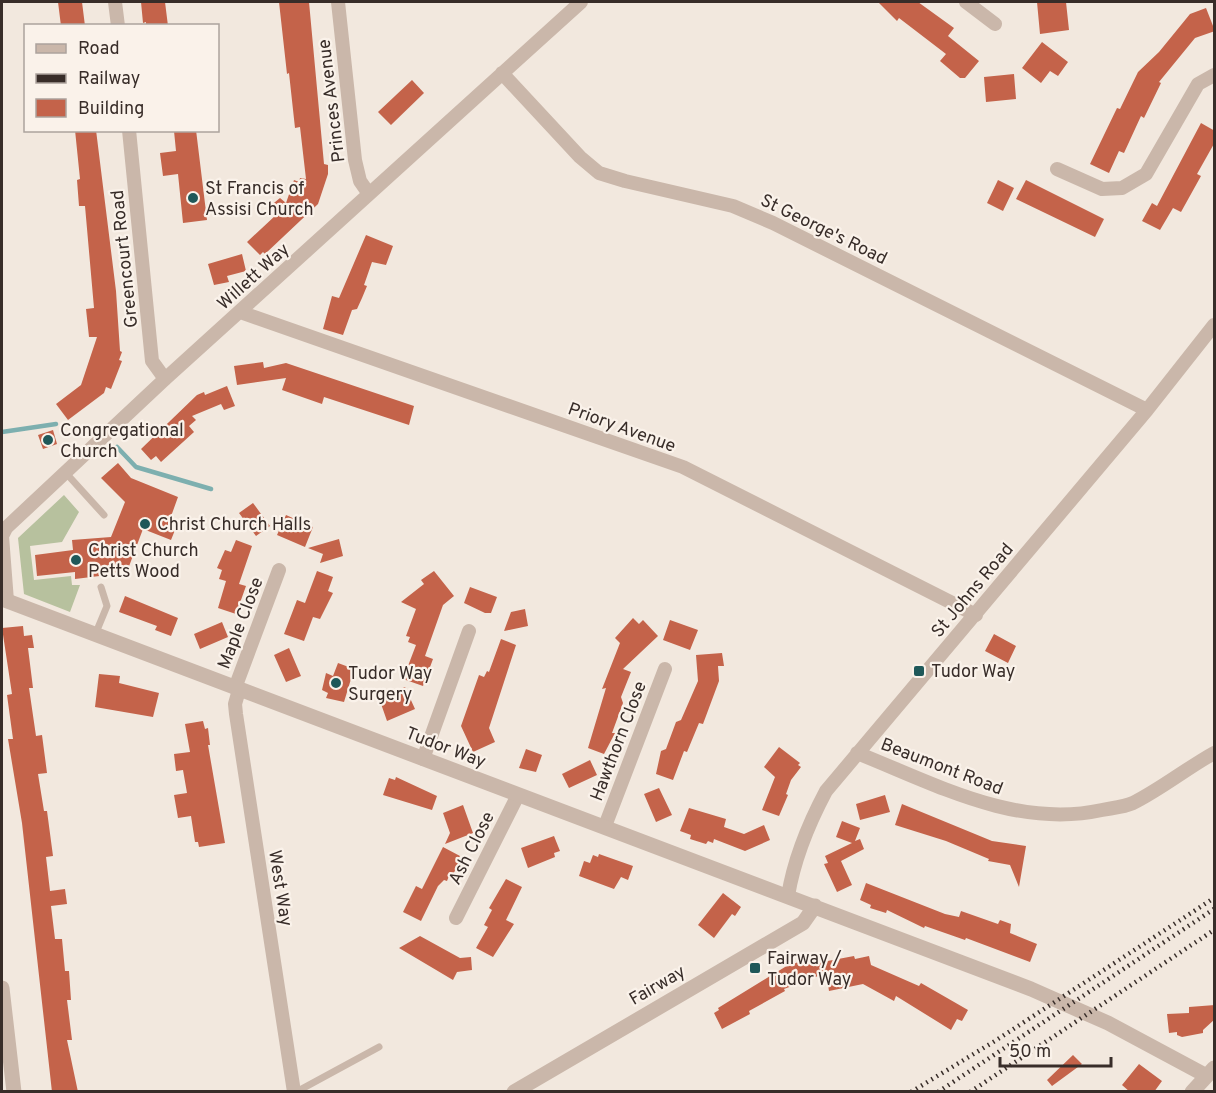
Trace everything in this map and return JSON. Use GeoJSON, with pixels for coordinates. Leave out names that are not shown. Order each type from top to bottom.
{"type":"FeatureCollection","features":[{"type":"Feature","properties":{"kind":"street"},"geometry":{"type":"LineString","coordinates":[[116,2],[118,24]]}},
{"type":"Feature","properties":{"kind":"street","name":"Princes Avenue"},"geometry":{"type":"LineString","coordinates":[[338,2],[355,160],[360,181],[369,194]]}},
{"type":"Feature","properties":{"kind":"street","name":"Willett Way"},"geometry":{"type":"LineString","coordinates":[[4,600],[2,536],[6,528],[165,379],[581,2]]}},
{"type":"Feature","properties":{"kind":"street"},"geometry":{"type":"LineString","coordinates":[[966,2],[995,24]]}},
{"type":"Feature","properties":{"kind":"street","name":"St George's Road"},"geometry":{"type":"LineString","coordinates":[[502,73],[580,157],[599,173],[733,206],[773,223],[1147,410]]}},
{"type":"Feature","properties":{"kind":"street"},"geometry":{"type":"LineString","coordinates":[[1057,169],[1102,189],[1122,188],[1146,174],[1198,84],[1215,75]]}},
{"type":"Feature","properties":{"kind":"street","name":"Greencourt Road"},"geometry":{"type":"LineString","coordinates":[[129,132],[152,361],[165,379]]}},
{"type":"Feature","properties":{"kind":"street","name":"Priory Avenue"},"geometry":{"type":"LineString","coordinates":[[240,312],[683,467],[976,615]]}},
{"type":"Feature","properties":{"kind":"street","name":"St Johns Road"},"geometry":{"type":"LineString","coordinates":[[788,896],[791,874],[815,812],[826,791],[976,615],[1215,325]]}},
{"type":"Feature","properties":{"kind":"street","name":"Maple Close"},"geometry":{"type":"LineString","coordinates":[[237,689],[279,570]]}},
{"type":"Feature","properties":{"kind":"street","name":"Tudor Way"},"geometry":{"type":"LineString","coordinates":[[4,600],[605,826],[1061,1001],[1211,1075]]}},
{"type":"Feature","properties":{"kind":"street"},"geometry":{"type":"LineString","coordinates":[[423,759],[469,631]]}},
{"type":"Feature","properties":{"kind":"street","name":"Hawthorn Close"},"geometry":{"type":"LineString","coordinates":[[605,826],[665,669]]}},
{"type":"Feature","properties":{"kind":"street","name":"West Way"},"geometry":{"type":"LineString","coordinates":[[237,689],[235,704],[237,723],[295,1092]]}},
{"type":"Feature","properties":{"kind":"street","name":"Beaumont Road"},"geometry":{"type":"LineString","coordinates":[[857,753],[971,799],[1014,811],[1054,816],[1092,812],[1131,804],[1212,752]]}},
{"type":"Feature","properties":{"kind":"street","name":"Ash Close"},"geometry":{"type":"LineString","coordinates":[[456,918],[519,795]]}},
{"type":"Feature","properties":{"kind":"street","name":"Fairway"},"geometry":{"type":"LineString","coordinates":[[514,1092],[802,923],[815,906]]}},
{"type":"Feature","properties":{"kind":"street"},"geometry":{"type":"LineString","coordinates":[[2,988],[14,1092]]}},
{"type":"Feature","properties":{"kind":"street"},"geometry":{"type":"LineString","coordinates":[[1192,1092],[1211,1075]]}},
{"type":"Feature","properties":{"kind":"lane"},"geometry":{"type":"LineString","coordinates":[[65,472],[104,515]]}},
{"type":"Feature","properties":{"kind":"lane"},"geometry":{"type":"LineString","coordinates":[[95,635],[107,606],[101,587]]}},
{"type":"Feature","properties":{"kind":"lane"},"geometry":{"type":"LineString","coordinates":[[295,1092],[379,1047]]}},
{"type":"Feature","properties":{"kind":"green space"},"geometry":{"type":"Polygon","coordinates":[[[64,495],[79,512],[62,542],[30,546],[34,580],[71,576],[72,585],[80,585],[70,612],[24,594],[18,538],[64,495]]]}},
{"type":"Feature","properties":{"kind":"building"},"geometry":{"type":"Polygon","coordinates":[[[58,2],[82,2],[85,24],[61,24],[58,2]]]}},
{"type":"Feature","properties":{"kind":"building"},"geometry":{"type":"Polygon","coordinates":[[[141,2],[165,2],[168,24],[143,23],[141,2]]]}},
{"type":"Feature","properties":{"kind":"building"},"geometry":{"type":"Polygon","coordinates":[[[279,2],[309,2],[324,164],[328,165],[328,174],[318,204],[265,254],[263,252],[260,255],[247,242],[276,215],[269,207],[280,198],[286,203],[294,180],[299,182],[300,178],[306,179],[300,127],[295,128],[279,2]]]}},
{"type":"Feature","properties":{"kind":"building"},"geometry":{"type":"Polygon","coordinates":[[[878,2],[918,2],[954,28],[948,36],[979,61],[965,78],[960,78],[940,61],[946,54],[899,18],[897,21],[878,2]]]}},
{"type":"Feature","properties":{"kind":"building"},"geometry":{"type":"Polygon","coordinates":[[[1037,2],[1066,2],[1069,30],[1040,34],[1037,2]]]}},
{"type":"Feature","properties":{"kind":"building"},"geometry":{"type":"Polygon","coordinates":[[[1206,8],[1215,31],[1195,38],[1159,82],[1161,83],[1144,118],[1141,116],[1124,153],[1119,151],[1109,173],[1090,164],[1117,108],[1120,109],[1138,72],[1159,52],[1190,14],[1206,8]]]}},
{"type":"Feature","properties":{"kind":"building"},"geometry":{"type":"Polygon","coordinates":[[[1042,42],[1068,62],[1058,76],[1050,71],[1041,83],[1022,68],[1042,42]]]}},
{"type":"Feature","properties":{"kind":"building"},"geometry":{"type":"Polygon","coordinates":[[[1014,74],[1016,99],[986,102],[984,77],[1014,74]]]}},
{"type":"Feature","properties":{"kind":"building"},"geometry":{"type":"Polygon","coordinates":[[[412,80],[424,93],[391,125],[378,112],[412,80]]]}},
{"type":"Feature","properties":{"kind":"building"},"geometry":{"type":"Polygon","coordinates":[[[1201,123],[1215,131],[1215,142],[1197,174],[1201,176],[1181,212],[1173,208],[1160,230],[1142,221],[1152,203],[1157,206],[1201,123]]]}},
{"type":"Feature","properties":{"kind":"building"},"geometry":{"type":"Polygon","coordinates":[[[75,132],[96,132],[116,291],[120,351],[122,352],[119,360],[122,361],[111,389],[106,387],[104,393],[68,420],[56,404],[81,385],[97,337],[89,337],[86,309],[94,308],[85,206],[79,206],[77,180],[80,179],[75,132]]]}},
{"type":"Feature","properties":{"kind":"building","name":"St Francis of Assisi Church"},"geometry":{"type":"Polygon","coordinates":[[[174,132],[196,132],[207,220],[183,223],[178,174],[163,176],[160,153],[176,151],[174,132]]]}},
{"type":"Feature","properties":{"kind":"building"},"geometry":{"type":"Polygon","coordinates":[[[998,180],[1014,188],[1003,211],[987,203],[998,180]]]}},
{"type":"Feature","properties":{"kind":"building"},"geometry":{"type":"Polygon","coordinates":[[[1026,180],[1104,219],[1095,237],[1016,199],[1026,180]]]}},
{"type":"Feature","properties":{"kind":"building"},"geometry":{"type":"Polygon","coordinates":[[[366,235],[393,246],[386,265],[372,262],[364,285],[367,286],[357,309],[352,310],[343,335],[323,329],[332,296],[339,298],[366,235]]]}},
{"type":"Feature","properties":{"kind":"building"},"geometry":{"type":"Polygon","coordinates":[[[242,254],[246,271],[227,276],[229,282],[214,285],[208,264],[242,254]]]}},
{"type":"Feature","properties":{"kind":"building"},"geometry":{"type":"Polygon","coordinates":[[[263,362],[264,368],[286,363],[414,406],[409,425],[324,397],[322,404],[282,390],[286,378],[237,385],[234,366],[263,362]]]}},
{"type":"Feature","properties":{"kind":"building"},"geometry":{"type":"Polygon","coordinates":[[[227,386],[235,406],[224,410],[221,404],[192,416],[196,420],[189,426],[194,432],[161,462],[156,456],[151,460],[141,449],[197,395],[204,392],[205,395],[227,386]]]}},
{"type":"Feature","properties":{"kind":"building","name":"Congregational Church"},"geometry":{"type":"Polygon","coordinates":[[[53,430],[57,444],[43,449],[38,435],[53,430]]]}},
{"type":"Feature","properties":{"kind":"building"},"geometry":{"type":"Polygon","coordinates":[[[118,463],[131,478],[178,497],[169,522],[177,525],[171,540],[143,529],[128,569],[115,564],[116,574],[75,579],[75,572],[37,576],[35,555],[73,550],[72,540],[111,537],[125,502],[101,478],[118,463]]]}},
{"type":"Feature","properties":{"kind":"building"},"geometry":{"type":"Polygon","coordinates":[[[253,503],[270,526],[256,536],[239,513],[253,503]]]}},
{"type":"Feature","properties":{"kind":"building"},"geometry":{"type":"Polygon","coordinates":[[[286,515],[313,527],[305,547],[277,535],[286,515]]]}},
{"type":"Feature","properties":{"kind":"building"},"geometry":{"type":"Polygon","coordinates":[[[339,539],[343,556],[320,563],[323,554],[308,548],[339,539]]]}},
{"type":"Feature","properties":{"kind":"building"},"geometry":{"type":"Polygon","coordinates":[[[236,540],[252,546],[239,584],[246,586],[236,614],[218,608],[226,581],[219,579],[222,570],[217,568],[225,550],[231,552],[236,540]]]}},
{"type":"Feature","properties":{"kind":"building"},"geometry":{"type":"Polygon","coordinates":[[[317,571],[333,577],[328,591],[333,593],[320,619],[313,617],[304,641],[284,634],[297,600],[305,603],[317,571]]]}},
{"type":"Feature","properties":{"kind":"building"},"geometry":{"type":"Polygon","coordinates":[[[434,571],[454,596],[443,605],[425,656],[433,659],[423,686],[403,679],[416,645],[408,642],[410,637],[406,636],[416,609],[401,602],[424,584],[421,580],[434,571]]]}},
{"type":"Feature","properties":{"kind":"building"},"geometry":{"type":"Polygon","coordinates":[[[470,587],[497,597],[491,613],[485,613],[464,603],[470,587]]]}},
{"type":"Feature","properties":{"kind":"building"},"geometry":{"type":"Polygon","coordinates":[[[125,596],[178,618],[171,636],[155,630],[157,626],[119,612],[125,596]]]}},
{"type":"Feature","properties":{"kind":"building"},"geometry":{"type":"Polygon","coordinates":[[[525,609],[528,626],[504,631],[511,612],[525,609]]]}},
{"type":"Feature","properties":{"kind":"building"},"geometry":{"type":"Polygon","coordinates":[[[633,618],[639,624],[643,620],[658,636],[623,669],[631,672],[621,697],[623,703],[612,733],[615,733],[604,754],[588,748],[606,688],[602,689],[620,643],[615,638],[633,618]]]}},
{"type":"Feature","properties":{"kind":"building"},"geometry":{"type":"Polygon","coordinates":[[[670,620],[698,630],[690,650],[663,640],[670,620]]]}},
{"type":"Feature","properties":{"kind":"building"},"geometry":{"type":"Polygon","coordinates":[[[222,622],[228,637],[200,649],[194,634],[222,622]]]}},
{"type":"Feature","properties":{"kind":"building"},"geometry":{"type":"Polygon","coordinates":[[[23,626],[24,636],[32,635],[34,648],[28,648],[33,688],[29,688],[36,736],[42,735],[47,773],[38,774],[44,811],[47,811],[53,856],[46,857],[50,891],[65,889],[67,904],[51,906],[55,939],[62,939],[65,971],[69,971],[71,1000],[67,1000],[72,1040],[67,1040],[78,1092],[52,1092],[22,823],[8,739],[13,739],[7,695],[12,694],[2,628],[23,626]]]}},
{"type":"Feature","properties":{"kind":"building"},"geometry":{"type":"Polygon","coordinates":[[[994,634],[1016,646],[1008,663],[985,651],[994,634]]]}},
{"type":"Feature","properties":{"kind":"building"},"geometry":{"type":"Polygon","coordinates":[[[501,639],[516,645],[489,728],[495,742],[473,752],[461,726],[479,675],[484,677],[487,671],[489,672],[501,639]]]}},
{"type":"Feature","properties":{"kind":"building"},"geometry":{"type":"Polygon","coordinates":[[[289,648],[301,676],[286,682],[274,655],[289,648]]]}},
{"type":"Feature","properties":{"kind":"building"},"geometry":{"type":"Polygon","coordinates":[[[722,653],[724,666],[718,666],[719,681],[703,724],[699,723],[687,752],[684,751],[673,780],[656,774],[661,751],[666,749],[676,722],[681,720],[698,681],[696,655],[722,653]]]}},
{"type":"Feature","properties":{"kind":"building","name":"Tudor Way Surgery"},"geometry":{"type":"Polygon","coordinates":[[[338,663],[354,669],[344,702],[326,698],[328,693],[322,690],[326,673],[333,676],[338,663]]]}},
{"type":"Feature","properties":{"kind":"building"},"geometry":{"type":"Polygon","coordinates":[[[99,674],[120,676],[119,683],[159,693],[153,717],[95,707],[99,674]]]}},
{"type":"Feature","properties":{"kind":"building"},"geometry":{"type":"Polygon","coordinates":[[[405,687],[415,709],[387,721],[379,698],[405,687]]]}},
{"type":"Feature","properties":{"kind":"building"},"geometry":{"type":"Polygon","coordinates":[[[203,721],[205,729],[208,728],[210,745],[208,745],[225,843],[199,847],[198,842],[195,842],[191,816],[178,818],[174,795],[187,793],[183,770],[176,771],[174,754],[190,752],[185,724],[203,721]]]}},
{"type":"Feature","properties":{"kind":"building"},"geometry":{"type":"Polygon","coordinates":[[[779,747],[800,763],[798,765],[801,767],[791,780],[786,794],[788,795],[779,816],[762,810],[775,777],[764,767],[779,747]]]}},
{"type":"Feature","properties":{"kind":"building"},"geometry":{"type":"Polygon","coordinates":[[[526,749],[542,755],[536,772],[519,768],[526,749]]]}},
{"type":"Feature","properties":{"kind":"building"},"geometry":{"type":"Polygon","coordinates":[[[590,760],[597,775],[569,788],[562,774],[590,760]]]}},
{"type":"Feature","properties":{"kind":"building"},"geometry":{"type":"Polygon","coordinates":[[[396,777],[437,796],[432,810],[383,795],[389,778],[395,780],[396,777]]]}},
{"type":"Feature","properties":{"kind":"building"},"geometry":{"type":"Polygon","coordinates":[[[659,788],[672,815],[656,822],[644,794],[659,788]]]}},
{"type":"Feature","properties":{"kind":"building"},"geometry":{"type":"Polygon","coordinates":[[[885,795],[890,812],[860,820],[856,804],[885,795]]]}},
{"type":"Feature","properties":{"kind":"building"},"geometry":{"type":"Polygon","coordinates":[[[902,804],[992,841],[1026,846],[1019,887],[1010,865],[988,861],[989,859],[946,841],[895,825],[902,804]]]}},
{"type":"Feature","properties":{"kind":"building"},"geometry":{"type":"Polygon","coordinates":[[[463,805],[473,833],[445,844],[450,833],[443,813],[463,805]]]}},
{"type":"Feature","properties":{"kind":"building"},"geometry":{"type":"Polygon","coordinates":[[[689,808],[726,819],[724,827],[744,834],[764,825],[770,840],[745,851],[714,839],[713,843],[708,841],[706,844],[690,839],[691,835],[680,831],[689,808]]]}},
{"type":"Feature","properties":{"kind":"building"},"geometry":{"type":"Polygon","coordinates":[[[842,821],[860,828],[855,841],[860,839],[864,849],[841,861],[852,885],[837,892],[824,864],[828,863],[825,856],[852,843],[836,837],[842,821]]]}},
{"type":"Feature","properties":{"kind":"building"},"geometry":{"type":"Polygon","coordinates":[[[554,836],[560,851],[554,853],[555,857],[528,868],[521,848],[554,836]]]}},
{"type":"Feature","properties":{"kind":"building"},"geometry":{"type":"Polygon","coordinates":[[[443,847],[460,856],[457,861],[459,862],[452,877],[449,876],[447,881],[444,880],[438,886],[421,921],[403,912],[416,886],[422,889],[443,847]]]}},
{"type":"Feature","properties":{"kind":"building"},"geometry":{"type":"Polygon","coordinates":[[[599,854],[633,866],[628,880],[621,877],[614,889],[579,876],[584,861],[590,863],[593,855],[598,857],[599,854]]]}},
{"type":"Feature","properties":{"kind":"building"},"geometry":{"type":"Polygon","coordinates":[[[506,879],[522,887],[506,920],[514,924],[493,957],[476,948],[488,927],[484,925],[492,910],[489,908],[506,879]]]}},
{"type":"Feature","properties":{"kind":"building"},"geometry":{"type":"Polygon","coordinates":[[[866,883],[945,914],[959,917],[961,911],[998,924],[1000,920],[1011,924],[1010,933],[1037,944],[1030,962],[966,938],[965,940],[925,926],[924,928],[887,910],[886,913],[870,908],[871,905],[860,900],[866,883]]]}},
{"type":"Feature","properties":{"kind":"building"},"geometry":{"type":"Polygon","coordinates":[[[723,893],[741,907],[735,916],[732,914],[714,938],[698,925],[723,893]]]}},
{"type":"Feature","properties":{"kind":"building"},"geometry":{"type":"Polygon","coordinates":[[[420,936],[460,958],[471,957],[472,970],[457,972],[453,980],[399,948],[420,936]]]}},
{"type":"Feature","properties":{"kind":"building"},"geometry":{"type":"Polygon","coordinates":[[[854,956],[855,959],[869,956],[871,965],[919,986],[921,983],[968,1010],[962,1021],[957,1019],[951,1030],[896,996],[894,1001],[863,984],[829,991],[826,973],[784,989],[785,991],[749,1011],[750,1014],[722,1029],[714,1013],[719,1010],[718,1008],[785,967],[809,958],[810,961],[815,958],[817,963],[854,956]]]}},
{"type":"Feature","properties":{"kind":"building"},"geometry":{"type":"Polygon","coordinates":[[[1215,1005],[1215,1019],[1203,1030],[1203,1033],[1182,1037],[1177,1035],[1177,1032],[1169,1033],[1167,1014],[1189,1013],[1189,1007],[1215,1005]]]}},
{"type":"Feature","properties":{"kind":"building"},"geometry":{"type":"Polygon","coordinates":[[[1073,1055],[1082,1064],[1052,1086],[1047,1080],[1073,1055]]]}},
{"type":"Feature","properties":{"kind":"building"},"geometry":{"type":"Polygon","coordinates":[[[1139,1064],[1162,1081],[1154,1092],[1130,1092],[1122,1085],[1139,1064]]]}},
{"type":"Feature","properties":{"kind":"waterway"},"geometry":{"type":"LineString","coordinates":[[2,432],[56,424]]}},
{"type":"Feature","properties":{"kind":"waterway"},"geometry":{"type":"LineString","coordinates":[[117,447],[136,467],[211,489]]}},
{"type":"Feature","properties":{"kind":"railway"},"geometry":{"type":"LineString","coordinates":[[911,1092],[995,1041],[1214,898]]}},
{"type":"Feature","properties":{"kind":"railway"},"geometry":{"type":"LineString","coordinates":[[938,1092],[1214,909]]}},
{"type":"Feature","properties":{"kind":"railway"},"geometry":{"type":"LineString","coordinates":[[970,1092],[1214,930]]}},
{"type":"Feature","properties":{"kind":"place","name":"St Francis of Assisi Church"},"geometry":{"type":"Point","coordinates":[193,198]}},
{"type":"Feature","properties":{"kind":"place","name":"Congregational Church"},"geometry":{"type":"Point","coordinates":[48,440]}},
{"type":"Feature","properties":{"kind":"place","name":"Christ Church Halls"},"geometry":{"type":"Point","coordinates":[145,524]}},
{"type":"Feature","properties":{"kind":"place","name":"Christ Church Petts Wood"},"geometry":{"type":"Point","coordinates":[76,560]}},
{"type":"Feature","properties":{"kind":"place","name":"Tudor Way"},"geometry":{"type":"Point","coordinates":[919,671]}},
{"type":"Feature","properties":{"kind":"place","name":"Tudor Way Surgery"},"geometry":{"type":"Point","coordinates":[336,683]}},
{"type":"Feature","properties":{"kind":"place","name":"Fairway / Tudor Way"},"geometry":{"type":"Point","coordinates":[755,968]}}]}
